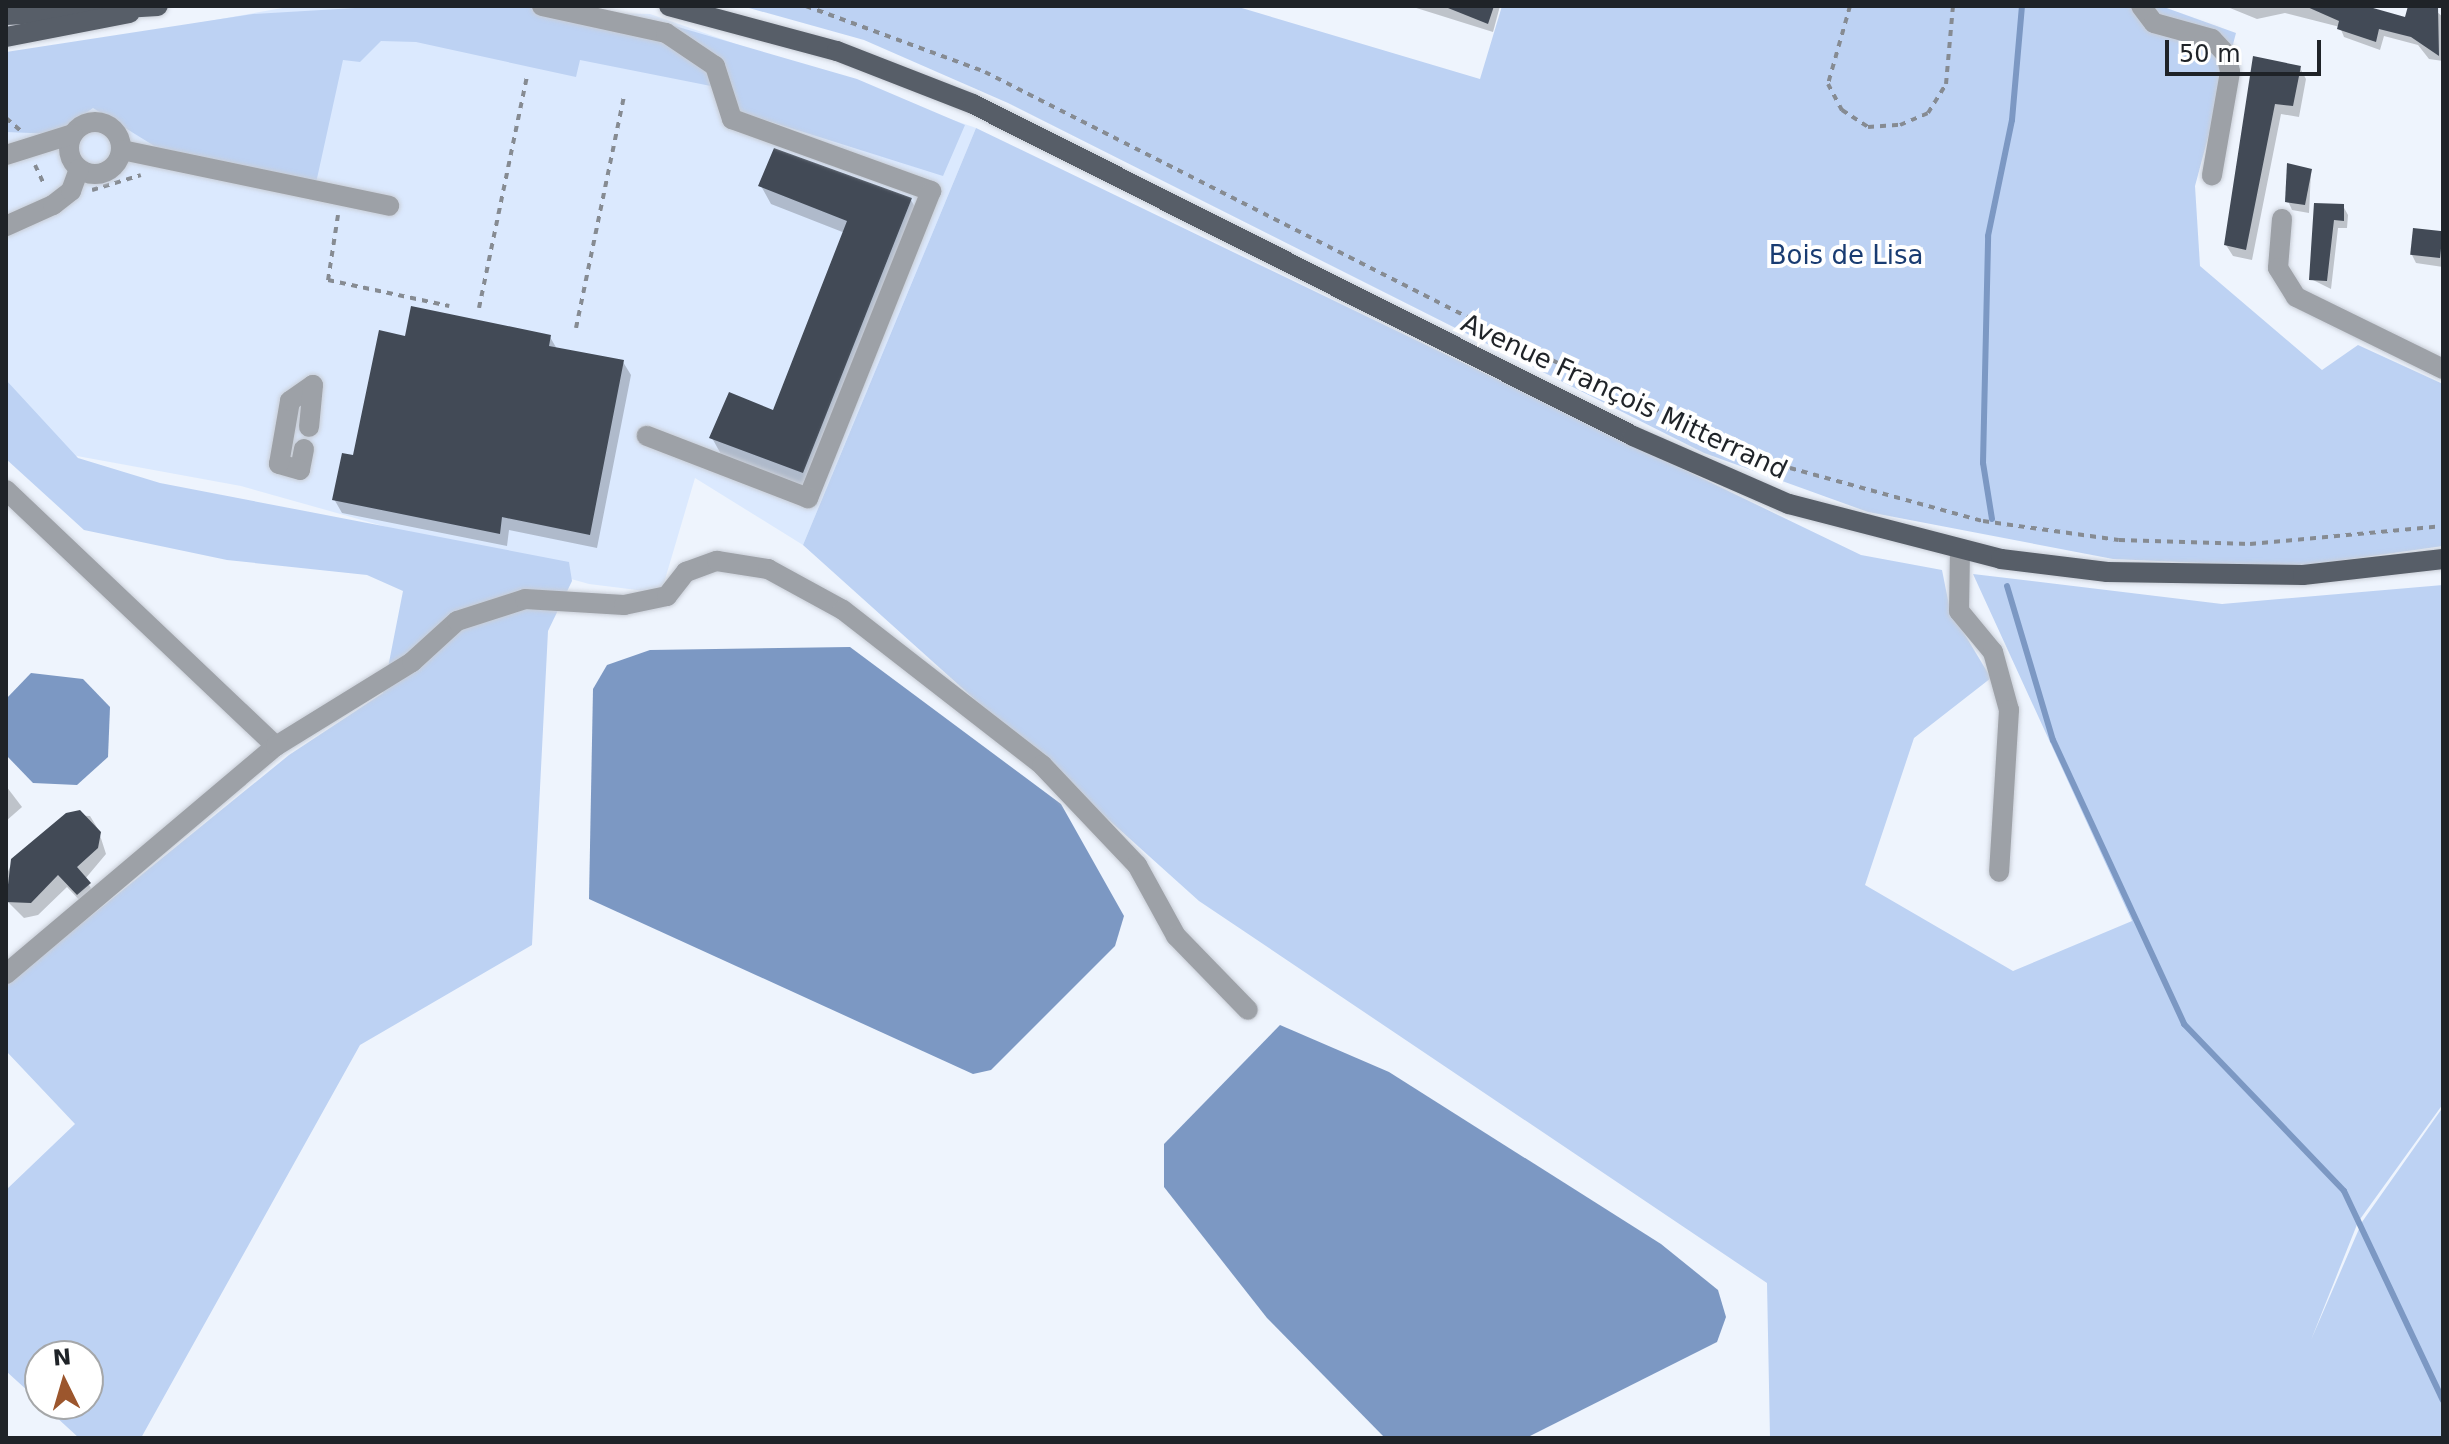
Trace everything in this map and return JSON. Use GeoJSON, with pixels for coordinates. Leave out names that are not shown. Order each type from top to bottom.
{"type":"FeatureCollection","features":[{"type":"Feature","properties":{"kind":"main road","name":"Avenue François Mitterrand"},"geometry":{"type":"LineString","coordinates":[[669,6],[837,51],[973,104],[1719,477],[1888,534],[1960,550],[2192,577],[2303,575],[2443,559]]}},
{"type":"Feature","properties":{"kind":"main road"},"geometry":{"type":"LineString","coordinates":[[6,15],[154,7]]}},
{"type":"Feature","properties":{"kind":"main road"},"geometry":{"type":"LineString","coordinates":[[6,37],[154,7]]}},
{"type":"Feature","properties":{"kind":"street"},"geometry":{"type":"LineString","coordinates":[[542,6],[666,33],[694,47],[715,66],[732,119],[931,191],[808,498],[647,436]]}},
{"type":"Feature","properties":{"kind":"street"},"geometry":{"type":"LineString","coordinates":[[2141,6],[2154,23],[2212,39],[2226,54],[2230,72],[2212,175]]}},
{"type":"Feature","properties":{"kind":"street"},"geometry":{"type":"LineString","coordinates":[[6,155],[29,150],[99,122],[116,132],[122,150]]}},
{"type":"Feature","properties":{"kind":"street"},"geometry":{"type":"LineString","coordinates":[[73,134],[71,159],[79,169],[106,172],[122,150]]}},
{"type":"Feature","properties":{"kind":"street"},"geometry":{"type":"LineString","coordinates":[[122,150],[389,206]]}},
{"type":"Feature","properties":{"kind":"street"},"geometry":{"type":"LineString","coordinates":[[6,226],[53,205],[71,191],[79,169]]}},
{"type":"Feature","properties":{"kind":"street"},"geometry":{"type":"LineString","coordinates":[[2282,219],[2278,268],[2296,297],[2443,369]]}},
{"type":"Feature","properties":{"kind":"street"},"geometry":{"type":"LineString","coordinates":[[304,449],[300,470],[279,464],[290,401],[313,385],[309,427]]}},
{"type":"Feature","properties":{"kind":"street"},"geometry":{"type":"LineString","coordinates":[[6,490],[276,746]]}},
{"type":"Feature","properties":{"kind":"street"},"geometry":{"type":"LineString","coordinates":[[1960,550],[1959,611],[1993,652],[2009,710],[1999,872]]}},
{"type":"Feature","properties":{"kind":"street"},"geometry":{"type":"LineString","coordinates":[[6,974],[276,746],[491,605],[546,597],[624,605],[667,596],[686,572],[717,561],[768,569],[843,610],[1042,765],[1137,865],[1176,936],[1248,1010]]}},
{"type":"Feature","properties":{"kind":"path"},"geometry":{"type":"LineString","coordinates":[[806,6],[985,72],[1609,389],[1804,473],[1983,521],[2148,542],[2265,543],[2443,526]]}},
{"type":"Feature","properties":{"kind":"path"},"geometry":{"type":"LineString","coordinates":[[1850,6],[1828,84],[1842,110],[1868,127],[1900,125],[1928,113],[1946,84],[1953,6]]}},
{"type":"Feature","properties":{"kind":"path"},"geometry":{"type":"LineString","coordinates":[[479,308],[527,77]]}},
{"type":"Feature","properties":{"kind":"path"},"geometry":{"type":"LineString","coordinates":[[576,328],[624,97]]}},
{"type":"Feature","properties":{"kind":"path"},"geometry":{"type":"LineString","coordinates":[[6,118],[17,123],[53,205]]}},
{"type":"Feature","properties":{"kind":"path"},"geometry":{"type":"LineString","coordinates":[[83,197],[155,173]]}},
{"type":"Feature","properties":{"kind":"path"},"geometry":{"type":"LineString","coordinates":[[332,207],[338,225],[328,280],[449,306]]}},
{"type":"Feature","properties":{"kind":"shaded area"},"geometry":{"type":"Polygon","coordinates":[[[294,6],[650,14],[976,128],[803,545],[695,478],[661,593],[589,584],[241,486],[6,443],[6,57],[294,6]]]}},
{"type":"Feature","properties":{"kind":"shaded area"},"geometry":{"type":"Polygon","coordinates":[[[850,647],[1061,804],[1124,916],[1115,946],[991,1070],[973,1074],[589,899],[593,689],[607,665],[650,650],[850,647]]]}},
{"type":"Feature","properties":{"kind":"shaded area"},"geometry":{"type":"Polygon","coordinates":[[[31,673],[83,679],[110,707],[108,757],[77,785],[33,783],[6,755],[6,699],[31,673]]]}},
{"type":"Feature","properties":{"kind":"shaded area"},"geometry":{"type":"Polygon","coordinates":[[[1280,1025],[1389,1072],[1661,1244],[1718,1290],[1726,1317],[1717,1342],[1526,1438],[1385,1438],[1267,1318],[1164,1187],[1164,1144],[1280,1025]]]}},
{"type":"Feature","properties":{"kind":"green space"},"geometry":{"type":"Polygon","coordinates":[[[389,6],[531,6],[654,20],[857,79],[965,125],[943,176],[724,107],[726,89],[580,60],[576,77],[416,42],[381,41],[360,62],[343,60],[316,183],[156,147],[93,108],[56,134],[6,132],[6,52],[253,14],[389,6]]]}},
{"type":"Feature","properties":{"kind":"green space","name":"Bois de Lisa"},"geometry":{"type":"Polygon","coordinates":[[[742,6],[1235,6],[1480,79],[1502,6],[2161,6],[2236,33],[2195,186],[2200,266],[2322,370],[2358,345],[2443,384],[2443,546],[2294,567],[2113,559],[1868,512],[1704,453],[1008,103],[864,40],[742,6]]]}},
{"type":"Feature","properties":{"kind":"green space"},"geometry":{"type":"Polygon","coordinates":[[[976,128],[1861,555],[1942,570],[1950,610],[1991,678],[1914,738],[1865,885],[2013,971],[2132,921],[1973,574],[2222,604],[2443,585],[2443,1104],[2358,1222],[2311,1340],[2362,1222],[2443,1107],[2443,1438],[1770,1438],[1767,1283],[1199,901],[803,545],[976,128]]]}},
{"type":"Feature","properties":{"kind":"green space"},"geometry":{"type":"Polygon","coordinates":[[[6,380],[78,458],[160,483],[569,562],[572,581],[548,631],[532,945],[360,1045],[141,1438],[79,1438],[59,1420],[104,1420],[104,1340],[24,1340],[24,1387],[6,1371],[6,1190],[75,1124],[6,1051],[6,985],[289,755],[383,693],[403,591],[367,575],[227,560],[84,530],[6,459],[6,380]]]}},
{"type":"Feature","properties":{"kind":"building"},"geometry":{"type":"Polygon","coordinates":[[[1443,6],[1494,6],[1488,24],[1443,6]]]}},
{"type":"Feature","properties":{"kind":"building"},"geometry":{"type":"Polygon","coordinates":[[[2305,6],[2366,6],[2405,17],[2408,6],[2438,6],[2439,56],[2411,37],[2379,29],[2376,42],[2337,29],[2339,21],[2305,6]]]}},
{"type":"Feature","properties":{"kind":"building"},"geometry":{"type":"Polygon","coordinates":[[[2253,56],[2301,66],[2293,106],[2275,104],[2246,250],[2224,245],[2253,56]]]}},
{"type":"Feature","properties":{"kind":"building"},"geometry":{"type":"Polygon","coordinates":[[[774,148],[912,198],[803,473],[709,438],[729,392],[773,410],[847,221],[758,186],[774,148]]]}},
{"type":"Feature","properties":{"kind":"building"},"geometry":{"type":"Polygon","coordinates":[[[2287,163],[2312,169],[2305,205],[2285,202],[2287,163]]]}},
{"type":"Feature","properties":{"kind":"building"},"geometry":{"type":"Polygon","coordinates":[[[2314,203],[2344,204],[2344,221],[2334,220],[2327,281],[2309,280],[2314,203]]]}},
{"type":"Feature","properties":{"kind":"building"},"geometry":{"type":"Polygon","coordinates":[[[2413,228],[2443,231],[2440,258],[2410,255],[2413,228]]]}},
{"type":"Feature","properties":{"kind":"building"},"geometry":{"type":"Polygon","coordinates":[[[411,306],[551,335],[549,346],[624,360],[590,535],[502,517],[500,534],[332,500],[342,453],[353,455],[379,330],[405,336],[411,306]]]}},
{"type":"Feature","properties":{"kind":"building"},"geometry":{"type":"Polygon","coordinates":[[[80,810],[101,832],[98,848],[77,867],[91,883],[77,895],[58,875],[31,903],[6,902],[11,859],[66,813],[80,810]]]}},
{"type":"Feature","properties":{"kind":"waterway"},"geometry":{"type":"LineString","coordinates":[[1992,519],[1983,463],[1988,236],[2012,120],[2022,6]]}},
{"type":"Feature","properties":{"kind":"waterway"},"geometry":{"type":"LineString","coordinates":[[2007,586],[2053,740],[2184,1024],[2344,1191],[2443,1400]]}}]}
